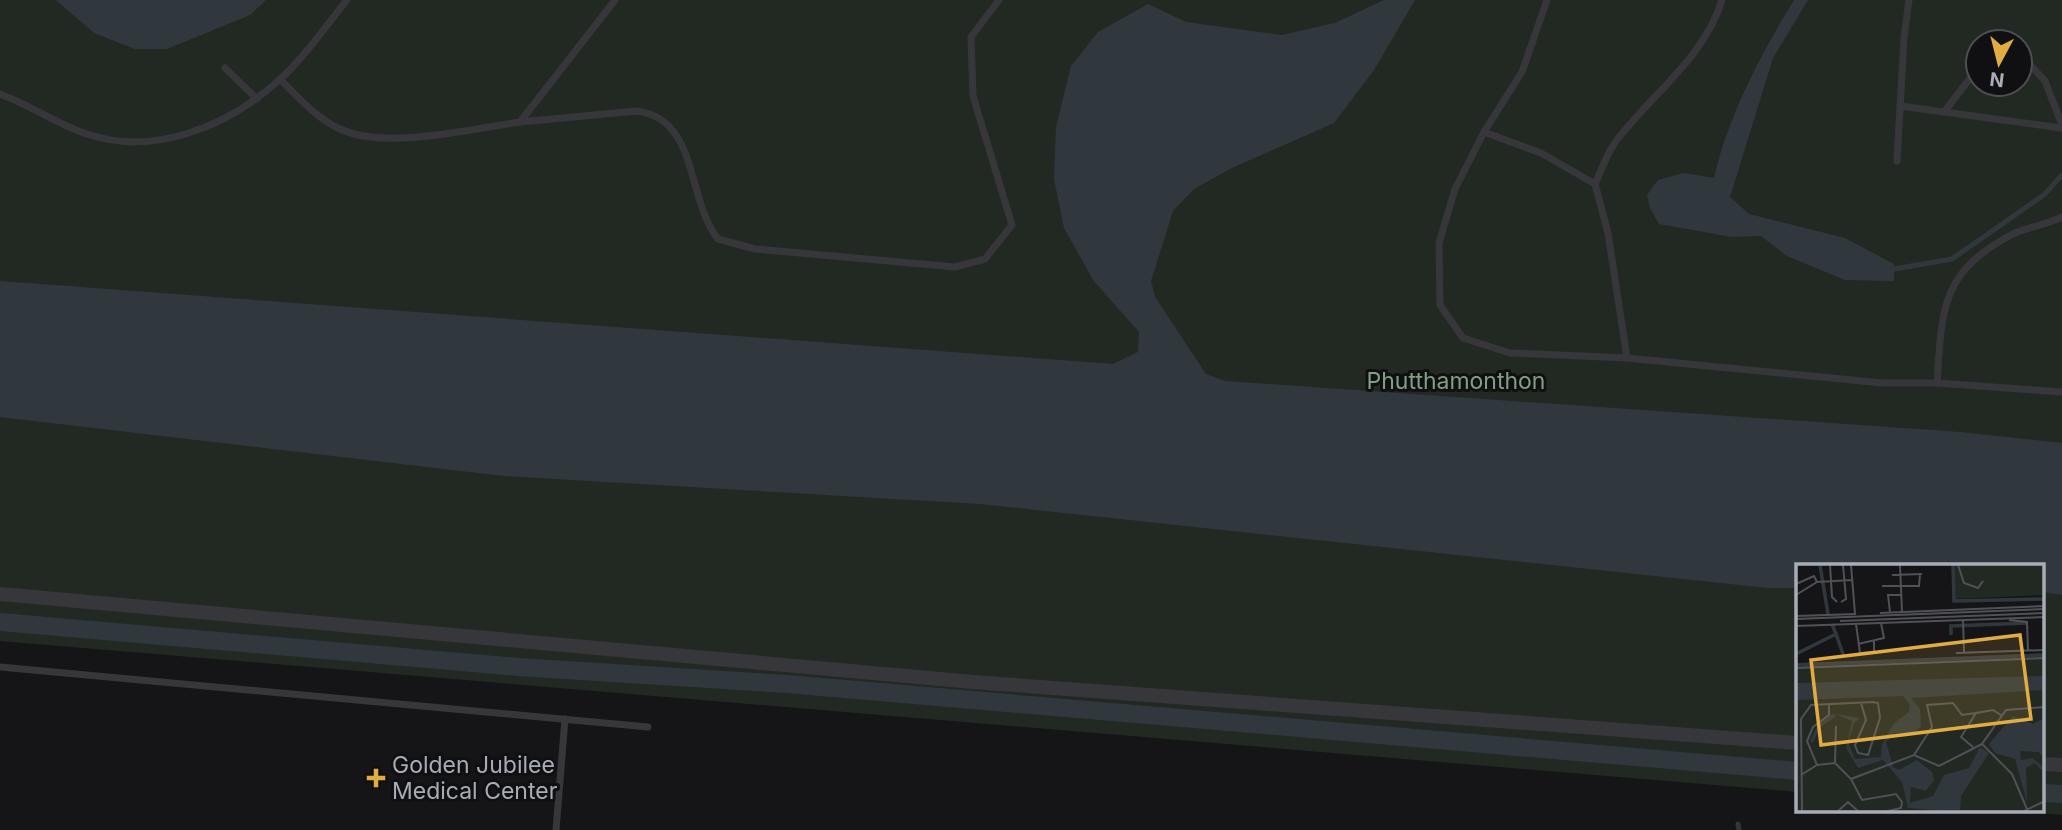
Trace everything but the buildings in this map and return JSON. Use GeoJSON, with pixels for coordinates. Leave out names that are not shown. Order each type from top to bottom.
{"type":"FeatureCollection","features":[{"type":"Feature","properties":{"kind":"street"},"geometry":{"type":"LineString","coordinates":[[0,594],[974,682],[1796,743]]}},
{"type":"Feature","properties":{"kind":"street"},"geometry":{"type":"LineString","coordinates":[[2044,764],[2062,765]]}},
{"type":"Feature","properties":{"kind":"lane"},"geometry":{"type":"LineString","coordinates":[[0,94],[88,134],[118,141],[152,141],[191,133],[257,99],[280,79],[347,0]]}},
{"type":"Feature","properties":{"kind":"lane"},"geometry":{"type":"LineString","coordinates":[[520,122],[615,0]]}},
{"type":"Feature","properties":{"kind":"lane"},"geometry":{"type":"LineString","coordinates":[[280,79],[319,117],[355,135],[394,138],[520,122],[637,111],[651,113],[676,131],[683,144],[704,217],[718,239],[731,245],[755,249],[955,267],[985,259],[1012,225],[973,96],[971,37],[999,0]]}},
{"type":"Feature","properties":{"kind":"lane"},"geometry":{"type":"LineString","coordinates":[[1547,0],[1522,72],[1485,132],[1455,189],[1439,243],[1440,305],[1463,338],[1510,353],[1628,358],[1882,383],[1937,383],[2062,392]]}},
{"type":"Feature","properties":{"kind":"lane"},"geometry":{"type":"LineString","coordinates":[[1628,358],[1608,233],[1595,184],[1614,145],[1672,81],[1717,16],[1722,0]]}},
{"type":"Feature","properties":{"kind":"lane"},"geometry":{"type":"LineString","coordinates":[[1897,161],[1909,0]]}},
{"type":"Feature","properties":{"kind":"lane"},"geometry":{"type":"LineString","coordinates":[[225,68],[257,99]]}},
{"type":"Feature","properties":{"kind":"lane"},"geometry":{"type":"LineString","coordinates":[[1900,106],[2062,126],[2045,82],[2034,70]]}},
{"type":"Feature","properties":{"kind":"lane"},"geometry":{"type":"LineString","coordinates":[[1944,112],[1964,86]]}},
{"type":"Feature","properties":{"kind":"lane"},"geometry":{"type":"LineString","coordinates":[[1485,132],[1541,153],[1595,184]]}},
{"type":"Feature","properties":{"kind":"lane"},"geometry":{"type":"LineString","coordinates":[[1937,383],[1942,314],[1953,283],[1975,259],[2013,234],[2062,217]]}},
{"type":"Feature","properties":{"kind":"lane"},"geometry":{"type":"LineString","coordinates":[[0,667],[648,727]]}},
{"type":"Feature","properties":{"kind":"lane"},"geometry":{"type":"LineString","coordinates":[[556,830],[565,719]]}},
{"type":"Feature","properties":{"kind":"green space","name":"Phutthamonthon"},"geometry":{"type":"Polygon","coordinates":[[[0,0],[2062,0],[2062,815],[2028,812],[2044,812],[2044,564],[1796,564],[1796,792],[0,641],[0,0]]]}},
{"type":"Feature","properties":{"kind":"shaded area"},"geometry":{"type":"Polygon","coordinates":[[[56,0],[266,0],[250,15],[167,49],[135,49],[94,33],[56,0]]]}},
{"type":"Feature","properties":{"kind":"shaded area"},"geometry":{"type":"Polygon","coordinates":[[[1384,0],[1415,0],[1374,70],[1334,123],[1232,168],[1194,189],[1173,211],[1151,281],[1155,297],[1206,374],[1225,381],[1960,432],[2062,443],[2062,595],[2044,592],[2044,564],[1796,564],[1796,588],[1768,588],[980,504],[504,476],[0,417],[0,281],[1113,364],[1138,352],[1139,332],[1093,280],[1064,228],[1054,179],[1056,127],[1071,66],[1098,32],[1148,4],[1186,22],[1282,35],[1335,23],[1384,0]]]}},
{"type":"Feature","properties":{"kind":"shaded area"},"geometry":{"type":"Polygon","coordinates":[[[1794,0],[1808,0],[1773,58],[1730,197],[1749,214],[1845,238],[1894,264],[1894,281],[1845,280],[1787,256],[1761,236],[1732,237],[1659,224],[1650,208],[1647,195],[1658,180],[1684,173],[1714,178],[1737,108],[1769,42],[1794,0]]]}},
{"type":"Feature","properties":{"kind":"waterway"},"geometry":{"type":"LineString","coordinates":[[1894,269],[1952,259],[2045,194],[2062,175]]}},
{"type":"Feature","properties":{"kind":"waterway"},"geometry":{"type":"LineString","coordinates":[[0,622],[519,667],[787,684],[1796,771]]}},
{"type":"Feature","properties":{"kind":"waterway"},"geometry":{"type":"LineString","coordinates":[[2044,793],[2062,794]]}},
{"type":"Feature","properties":{"kind":"waterway"},"geometry":{"type":"LineString","coordinates":[[1738,824],[1739,830]]}},
{"type":"Feature","properties":{"kind":"place","name":"Golden Jubilee Medical Center"},"geometry":{"type":"Point","coordinates":[376,778]}}]}
